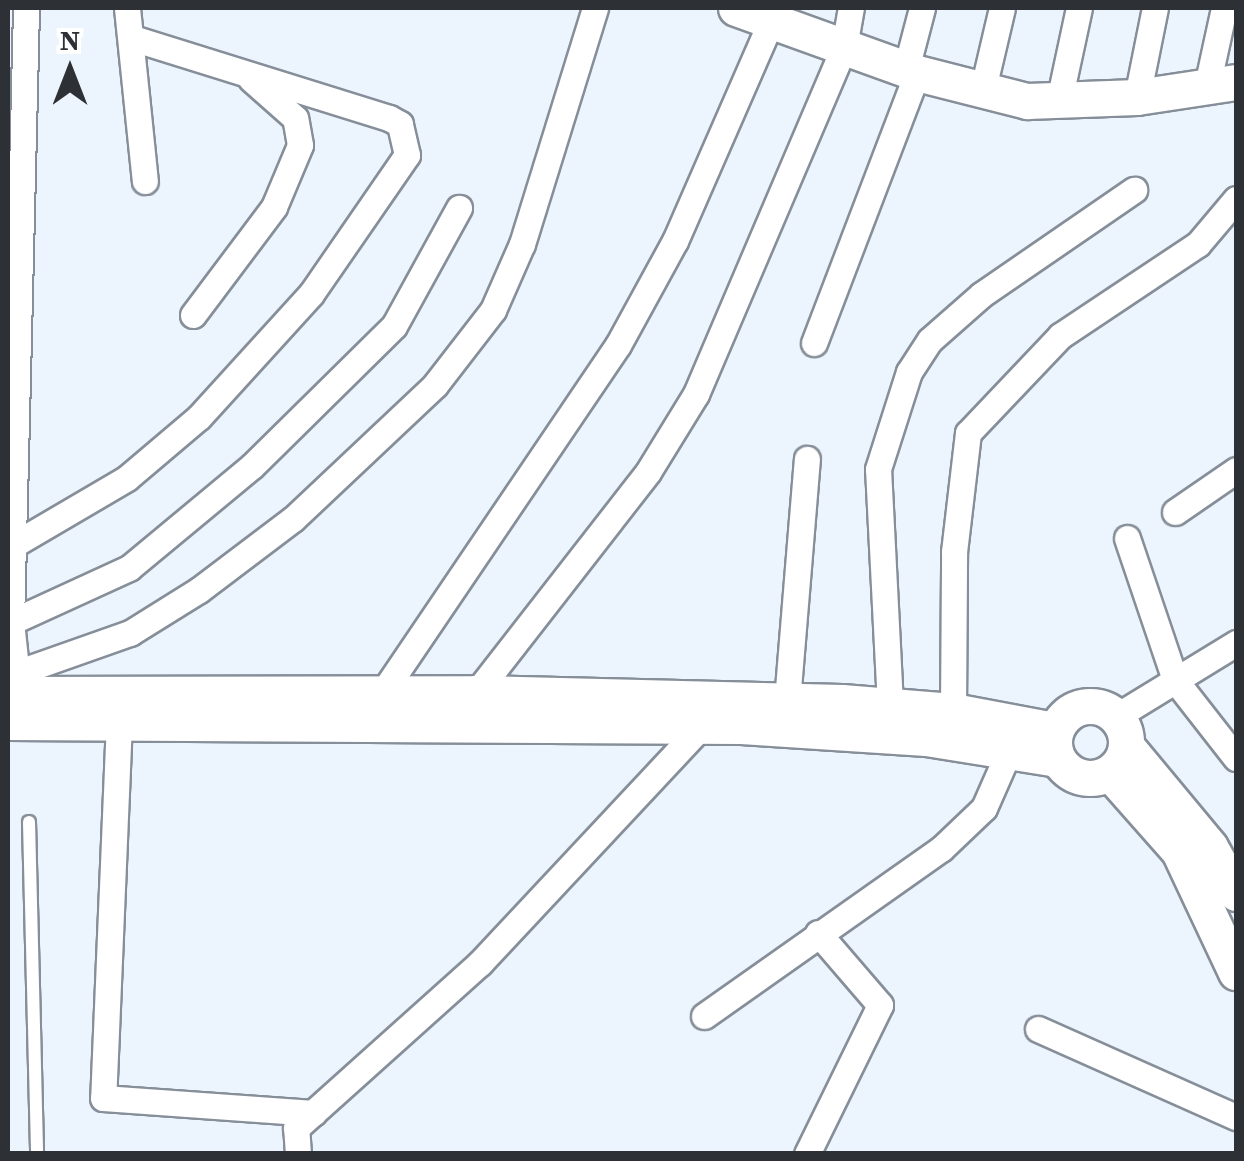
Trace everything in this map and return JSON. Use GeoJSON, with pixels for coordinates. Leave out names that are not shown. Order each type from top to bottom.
{"type":"FeatureCollection","features":[{"type":"Feature","properties":{"kind":"main road"},"geometry":{"type":"LineString","coordinates":[[736,8],[776,14],[844,47],[982,93],[1059,102],[1137,97],[1222,84]]}},
{"type":"Feature","properties":{"kind":"main road"},"geometry":{"type":"LineString","coordinates":[[13,696],[383,692],[890,704],[953,711],[1056,744],[1080,777],[1118,745]]}},
{"type":"Feature","properties":{"kind":"main road"},"geometry":{"type":"LineString","coordinates":[[13,696],[118,721],[702,726],[926,738],[1009,751],[1056,744]]}},
{"type":"Feature","properties":{"kind":"main road"},"geometry":{"type":"LineString","coordinates":[[1056,744],[1075,708],[1090,705],[1118,745],[1179,851],[1236,972]]}},
{"type":"Feature","properties":{"kind":"main road"},"geometry":{"type":"LineString","coordinates":[[1118,745],[1210,847],[1236,893]]}},
{"type":"Feature","properties":{"kind":"street"},"geometry":{"type":"LineString","coordinates":[[26,8],[11,622],[13,696],[200,590],[305,508],[435,384],[492,310],[522,244],[595,8]]}},
{"type":"Feature","properties":{"kind":"street"},"geometry":{"type":"LineString","coordinates":[[127,8],[145,181]]}},
{"type":"Feature","properties":{"kind":"street"},"geometry":{"type":"LineString","coordinates":[[476,693],[648,472],[696,394],[844,47],[851,8]]}},
{"type":"Feature","properties":{"kind":"street"},"geometry":{"type":"LineString","coordinates":[[814,343],[912,71],[922,8]]}},
{"type":"Feature","properties":{"kind":"street"},"geometry":{"type":"LineString","coordinates":[[982,93],[1002,8]]}},
{"type":"Feature","properties":{"kind":"street"},"geometry":{"type":"LineString","coordinates":[[1059,102],[1079,8]]}},
{"type":"Feature","properties":{"kind":"street"},"geometry":{"type":"LineString","coordinates":[[1137,97],[1155,8]]}},
{"type":"Feature","properties":{"kind":"street"},"geometry":{"type":"LineString","coordinates":[[1222,84],[1224,8]]}},
{"type":"Feature","properties":{"kind":"street"},"geometry":{"type":"LineString","coordinates":[[383,692],[618,345],[675,241],[776,14]]}},
{"type":"Feature","properties":{"kind":"street"},"geometry":{"type":"LineString","coordinates":[[13,545],[127,478],[199,417],[310,294],[407,155],[400,124],[389,118],[132,38]]}},
{"type":"Feature","properties":{"kind":"street"},"geometry":{"type":"LineString","coordinates":[[193,315],[266,221],[300,145],[295,118],[245,73]]}},
{"type":"Feature","properties":{"kind":"street"},"geometry":{"type":"LineString","coordinates":[[890,704],[878,469],[909,372],[930,340],[981,295],[1134,190]]}},
{"type":"Feature","properties":{"kind":"street"},"geometry":{"type":"LineString","coordinates":[[953,711],[954,552],[968,433],[1060,336],[1198,244],[1236,200]]}},
{"type":"Feature","properties":{"kind":"street"},"geometry":{"type":"LineString","coordinates":[[11,622],[129,568],[252,466],[394,326],[459,208]]}},
{"type":"Feature","properties":{"kind":"street"},"geometry":{"type":"LineString","coordinates":[[787,701],[807,459]]}},
{"type":"Feature","properties":{"kind":"street"},"geometry":{"type":"LineString","coordinates":[[1175,512],[1236,470]]}},
{"type":"Feature","properties":{"kind":"street"},"geometry":{"type":"LineString","coordinates":[[1127,538],[1175,680],[1236,758]]}},
{"type":"Feature","properties":{"kind":"street"},"geometry":{"type":"LineString","coordinates":[[1118,745],[1175,680],[1236,643]]}},
{"type":"Feature","properties":{"kind":"street"},"geometry":{"type":"LineString","coordinates":[[118,721],[103,1098],[313,1113]]}},
{"type":"Feature","properties":{"kind":"street"},"geometry":{"type":"LineString","coordinates":[[298,1154],[296,1128],[480,962],[702,726]]}},
{"type":"Feature","properties":{"kind":"street"},"geometry":{"type":"LineString","coordinates":[[704,1016],[962,831],[984,808],[1009,751]]}},
{"type":"Feature","properties":{"kind":"street"},"geometry":{"type":"LineString","coordinates":[[814,1151],[880,1006],[818,934]]}},
{"type":"Feature","properties":{"kind":"street"},"geometry":{"type":"LineString","coordinates":[[1038,1029],[1236,1117]]}},
{"type":"Feature","properties":{"kind":"lane"},"geometry":{"type":"LineString","coordinates":[[29,822],[37,1154]]}}]}
